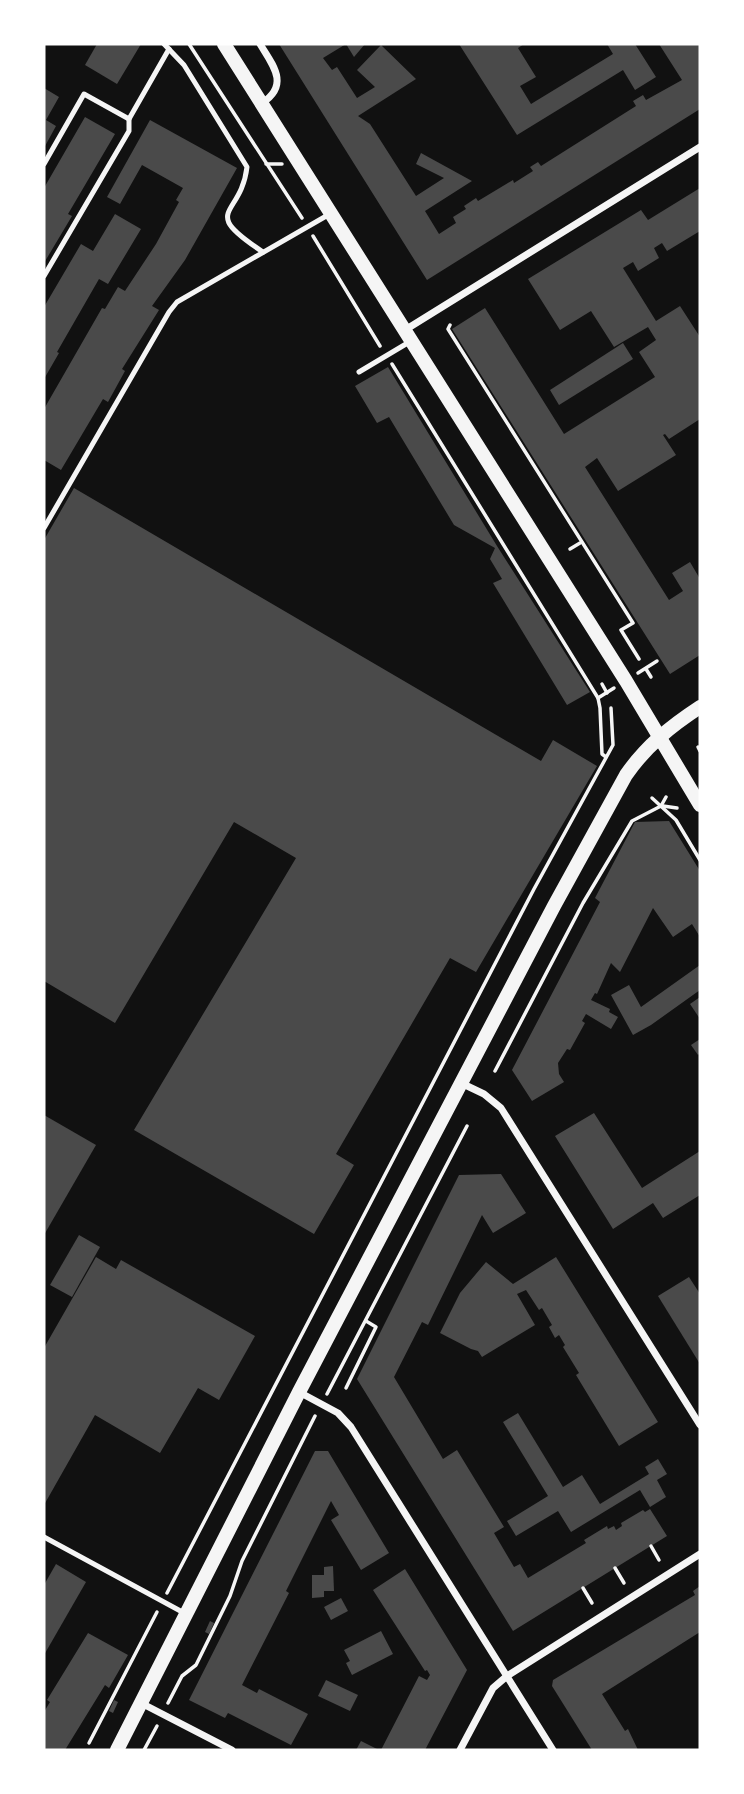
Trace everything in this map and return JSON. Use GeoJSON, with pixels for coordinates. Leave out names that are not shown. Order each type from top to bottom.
{"type":"FeatureCollection","features":[{"type":"Feature","properties":{"kind":"main road"},"geometry":{"type":"LineString","coordinates":[[224,44],[626,681],[700,805]]}},
{"type":"Feature","properties":{"kind":"main road"},"geometry":{"type":"LineString","coordinates":[[117,1750],[299,1392],[626,775],[640,755],[659,737],[700,707]]}},
{"type":"Feature","properties":{"kind":"street"},"geometry":{"type":"LineString","coordinates":[[260,44],[276,69],[278,79],[275,90],[261,103]]}},
{"type":"Feature","properties":{"kind":"street"},"geometry":{"type":"LineString","coordinates":[[409,335],[700,147]]}},
{"type":"Feature","properties":{"kind":"street"},"geometry":{"type":"LineString","coordinates":[[461,1083],[484,1094],[501,1108],[700,1425]]}},
{"type":"Feature","properties":{"kind":"street"},"geometry":{"type":"LineString","coordinates":[[299,1392],[338,1413],[351,1427],[553,1750]]}},
{"type":"Feature","properties":{"kind":"street"},"geometry":{"type":"LineString","coordinates":[[460,1750],[493,1688],[507,1676],[700,1554]]}},
{"type":"Feature","properties":{"kind":"street"},"geometry":{"type":"LineString","coordinates":[[141,1703],[221,1748],[232,1750]]}},
{"type":"Feature","properties":{"kind":"lane"},"geometry":{"type":"LineString","coordinates":[[164,44],[184,65],[247,167],[246,176],[227,214],[228,224],[239,236],[263,252]]}},
{"type":"Feature","properties":{"kind":"lane"},"geometry":{"type":"LineString","coordinates":[[44,276],[129,131],[130,119],[169,49]]}},
{"type":"Feature","properties":{"kind":"lane"},"geometry":{"type":"LineString","coordinates":[[44,164],[84,94],[130,119]]}},
{"type":"Feature","properties":{"kind":"lane"},"geometry":{"type":"LineString","coordinates":[[44,528],[177,302],[331,213]]}},
{"type":"Feature","properties":{"kind":"lane"},"geometry":{"type":"LineString","coordinates":[[359,372],[386,356],[409,335]]}},
{"type":"Feature","properties":{"kind":"lane"},"geometry":{"type":"LineString","coordinates":[[44,1537],[187,1615]]}},
{"type":"Feature","properties":{"kind":"path"},"geometry":{"type":"LineString","coordinates":[[189,44],[308,226],[598,698],[602,754],[606,757]]}},
{"type":"Feature","properties":{"kind":"path"},"geometry":{"type":"LineString","coordinates":[[450,325],[448,329],[633,622],[621,630],[639,659]]}},
{"type":"Feature","properties":{"kind":"path"},"geometry":{"type":"LineString","coordinates":[[570,549],[581,542]]}},
{"type":"Feature","properties":{"kind":"path"},"geometry":{"type":"LineString","coordinates":[[646,669],[651,677]]}},
{"type":"Feature","properties":{"kind":"path"},"geometry":{"type":"LineString","coordinates":[[601,684],[607,693]]}},
{"type":"Feature","properties":{"kind":"path"},"geometry":{"type":"LineString","coordinates":[[89,1744],[606,757],[612,745],[611,708]]}},
{"type":"Feature","properties":{"kind":"path"},"geometry":{"type":"LineString","coordinates":[[495,1071],[583,903],[632,821],[661,806],[666,797]]}},
{"type":"Feature","properties":{"kind":"path"},"geometry":{"type":"LineString","coordinates":[[652,798],[676,820],[700,860]]}},
{"type":"Feature","properties":{"kind":"path"},"geometry":{"type":"LineString","coordinates":[[661,806],[677,808]]}},
{"type":"Feature","properties":{"kind":"path"},"geometry":{"type":"LineString","coordinates":[[346,1388],[376,1327],[366,1321]]}},
{"type":"Feature","properties":{"kind":"path"},"geometry":{"type":"LineString","coordinates":[[651,1546],[659,1560]]}},
{"type":"Feature","properties":{"kind":"path"},"geometry":{"type":"LineString","coordinates":[[615,1568],[624,1583]]}},
{"type":"Feature","properties":{"kind":"path"},"geometry":{"type":"LineString","coordinates":[[583,1588],[592,1603]]}},
{"type":"Feature","properties":{"kind":"path"},"geometry":{"type":"LineString","coordinates":[[144,1750],[152,1734]]}},
{"type":"Feature","properties":{"kind":"building"},"geometry":{"type":"Polygon","coordinates":[[[97,44],[141,44],[117,84],[85,65],[97,44]]]}},
{"type":"Feature","properties":{"kind":"building"},"geometry":{"type":"Polygon","coordinates":[[[279,44],[346,44],[323,58],[332,70],[337,67],[357,98],[375,87],[357,70],[381,45],[416,79],[358,116],[370,124],[416,196],[444,178],[416,164],[421,153],[472,181],[425,211],[439,234],[456,223],[453,217],[466,209],[464,206],[476,198],[478,201],[513,180],[514,183],[533,171],[530,167],[538,162],[541,166],[636,106],[633,101],[643,95],[646,100],[682,80],[659,44],[700,44],[700,109],[427,280],[279,44]]]}},
{"type":"Feature","properties":{"kind":"building"},"geometry":{"type":"Polygon","coordinates":[[[346,44],[365,44],[354,57],[346,44]]]}},
{"type":"Feature","properties":{"kind":"building"},"geometry":{"type":"Polygon","coordinates":[[[459,44],[524,44],[518,48],[536,77],[520,86],[531,104],[613,54],[607,44],[635,44],[656,77],[635,90],[623,70],[517,135],[459,44]]]}},
{"type":"Feature","properties":{"kind":"building"},"geometry":{"type":"Polygon","coordinates":[[[44,88],[59,97],[46,120],[56,126],[44,148],[44,88]]]}},
{"type":"Feature","properties":{"kind":"building"},"geometry":{"type":"Polygon","coordinates":[[[85,117],[115,134],[68,214],[72,216],[44,263],[44,188],[85,117]]]}},
{"type":"Feature","properties":{"kind":"building"},"geometry":{"type":"Polygon","coordinates":[[[150,120],[237,168],[185,260],[152,306],[159,310],[122,369],[125,371],[108,402],[103,399],[61,470],[44,460],[44,409],[102,308],[105,309],[118,287],[125,291],[156,244],[179,202],[176,200],[183,188],[142,165],[120,204],[107,197],[150,120]]]}},
{"type":"Feature","properties":{"kind":"building"},"geometry":{"type":"Polygon","coordinates":[[[700,188],[700,231],[667,251],[662,243],[654,248],[659,258],[638,271],[633,262],[623,268],[656,321],[680,306],[700,337],[700,419],[669,439],[663,435],[676,455],[618,491],[597,458],[585,467],[669,600],[683,591],[672,573],[690,562],[700,579],[700,655],[670,674],[452,329],[485,308],[564,434],[655,377],[639,352],[656,340],[648,327],[614,347],[591,311],[560,330],[528,279],[641,210],[648,220],[700,188]]]}},
{"type":"Feature","properties":{"kind":"building"},"geometry":{"type":"Polygon","coordinates":[[[115,214],[141,229],[108,284],[99,279],[44,379],[44,307],[81,244],[93,251],[115,214]]]}},
{"type":"Feature","properties":{"kind":"building"},"geometry":{"type":"Polygon","coordinates":[[[623,343],[633,359],[559,405],[550,390],[623,343]]]}},
{"type":"Feature","properties":{"kind":"building"},"geometry":{"type":"Polygon","coordinates":[[[388,367],[590,692],[567,705],[493,583],[502,579],[490,559],[495,548],[454,525],[389,417],[377,423],[355,386],[388,367]]]}},
{"type":"Feature","properties":{"kind":"building"},"geometry":{"type":"Polygon","coordinates":[[[74,488],[541,761],[553,740],[597,766],[476,972],[450,958],[336,1154],[354,1165],[314,1234],[134,1130],[296,858],[234,822],[115,1023],[44,981],[44,540],[74,488]]]}},
{"type":"Feature","properties":{"kind":"building"},"geometry":{"type":"Polygon","coordinates":[[[669,821],[700,871],[700,937],[692,924],[673,937],[653,908],[620,972],[611,963],[597,994],[595,993],[591,1000],[610,1009],[609,1012],[618,1017],[611,1029],[586,1014],[582,1021],[585,1023],[570,1050],[567,1049],[558,1063],[559,1074],[564,1082],[532,1101],[512,1070],[600,902],[595,898],[635,822],[669,821]]]}},
{"type":"Feature","properties":{"kind":"building"},"geometry":{"type":"Polygon","coordinates":[[[700,965],[700,990],[633,1035],[611,995],[629,985],[641,1007],[700,965]]]}},
{"type":"Feature","properties":{"kind":"building"},"geometry":{"type":"Polygon","coordinates":[[[700,997],[700,1019],[690,1004],[700,997]]]}},
{"type":"Feature","properties":{"kind":"building"},"geometry":{"type":"Polygon","coordinates":[[[700,1039],[700,1053],[698,1055],[691,1045],[700,1039]]]}},
{"type":"Feature","properties":{"kind":"building"},"geometry":{"type":"Polygon","coordinates":[[[594,1113],[642,1188],[700,1151],[700,1195],[663,1218],[653,1203],[613,1229],[555,1136],[594,1113]]]}},
{"type":"Feature","properties":{"kind":"building"},"geometry":{"type":"Polygon","coordinates":[[[44,1115],[96,1145],[44,1235],[44,1115]]]}},
{"type":"Feature","properties":{"kind":"building"},"geometry":{"type":"Polygon","coordinates":[[[501,1174],[526,1213],[493,1233],[482,1215],[428,1325],[422,1322],[394,1377],[443,1459],[457,1450],[504,1527],[494,1533],[514,1567],[520,1564],[528,1578],[586,1543],[584,1540],[607,1526],[608,1529],[614,1526],[616,1530],[622,1526],[621,1523],[643,1510],[645,1512],[650,1509],[667,1536],[513,1631],[357,1379],[459,1175],[501,1174]]]}},
{"type":"Feature","properties":{"kind":"building"},"geometry":{"type":"Polygon","coordinates":[[[79,1235],[100,1247],[72,1297],[50,1285],[79,1235]]]}},
{"type":"Feature","properties":{"kind":"building"},"geometry":{"type":"Polygon","coordinates":[[[96,1257],[116,1269],[121,1260],[255,1336],[219,1400],[198,1388],[160,1453],[95,1415],[44,1505],[44,1348],[96,1257]]]}},
{"type":"Feature","properties":{"kind":"building"},"geometry":{"type":"Polygon","coordinates":[[[556,1257],[658,1422],[619,1446],[576,1375],[579,1373],[563,1347],[565,1345],[559,1335],[555,1338],[549,1327],[552,1325],[542,1308],[539,1310],[526,1290],[517,1294],[535,1325],[482,1357],[478,1351],[440,1333],[460,1293],[486,1262],[513,1284],[556,1257]]]}},
{"type":"Feature","properties":{"kind":"building"},"geometry":{"type":"Polygon","coordinates":[[[689,1277],[700,1294],[700,1364],[658,1296],[689,1277]]]}},
{"type":"Feature","properties":{"kind":"building"},"geometry":{"type":"Polygon","coordinates":[[[518,1413],[563,1487],[582,1475],[600,1504],[649,1474],[645,1467],[658,1459],[667,1474],[657,1480],[666,1497],[650,1507],[640,1490],[571,1532],[558,1511],[516,1536],[507,1521],[548,1496],[503,1422],[518,1413]]]}},
{"type":"Feature","properties":{"kind":"building"},"geometry":{"type":"Polygon","coordinates":[[[315,1451],[328,1451],[389,1553],[361,1570],[331,1520],[339,1515],[331,1501],[286,1591],[289,1593],[242,1685],[257,1693],[259,1689],[308,1714],[291,1745],[228,1713],[225,1718],[189,1700],[315,1451]]]}},
{"type":"Feature","properties":{"kind":"building"},"geometry":{"type":"Polygon","coordinates":[[[56,1564],[86,1582],[44,1655],[44,1585],[56,1564]]]}},
{"type":"Feature","properties":{"kind":"building"},"geometry":{"type":"Polygon","coordinates":[[[333,1566],[334,1591],[324,1591],[324,1597],[312,1598],[312,1575],[324,1575],[324,1567],[333,1566]]]}},
{"type":"Feature","properties":{"kind":"building"},"geometry":{"type":"Polygon","coordinates":[[[405,1569],[467,1670],[425,1750],[381,1750],[419,1676],[427,1680],[430,1675],[373,1590],[405,1569]]]}},
{"type":"Feature","properties":{"kind":"building"},"geometry":{"type":"Polygon","coordinates":[[[700,1586],[700,1632],[602,1694],[625,1731],[628,1729],[638,1750],[592,1750],[552,1686],[553,1680],[695,1595],[693,1591],[700,1586]]]}},
{"type":"Feature","properties":{"kind":"building"},"geometry":{"type":"Polygon","coordinates":[[[341,1598],[348,1611],[331,1620],[324,1607],[341,1598]]]}},
{"type":"Feature","properties":{"kind":"building"},"geometry":{"type":"Polygon","coordinates":[[[210,1621],[214,1623],[209,1634],[205,1632],[210,1621]]]}},
{"type":"Feature","properties":{"kind":"building"},"geometry":{"type":"Polygon","coordinates":[[[381,1631],[393,1654],[352,1675],[346,1663],[350,1661],[344,1650],[381,1631]]]}},
{"type":"Feature","properties":{"kind":"building"},"geometry":{"type":"Polygon","coordinates":[[[88,1633],[128,1655],[109,1688],[105,1685],[65,1750],[44,1750],[44,1712],[50,1702],[47,1700],[88,1633]]]}},
{"type":"Feature","properties":{"kind":"building"},"geometry":{"type":"Polygon","coordinates":[[[326,1680],[358,1695],[350,1711],[318,1696],[326,1680]]]}},
{"type":"Feature","properties":{"kind":"building"},"geometry":{"type":"Polygon","coordinates":[[[114,1700],[118,1702],[113,1713],[109,1711],[114,1700]]]}},
{"type":"Feature","properties":{"kind":"building"},"geometry":{"type":"Polygon","coordinates":[[[361,1741],[379,1750],[356,1750],[361,1741]]]}}]}
